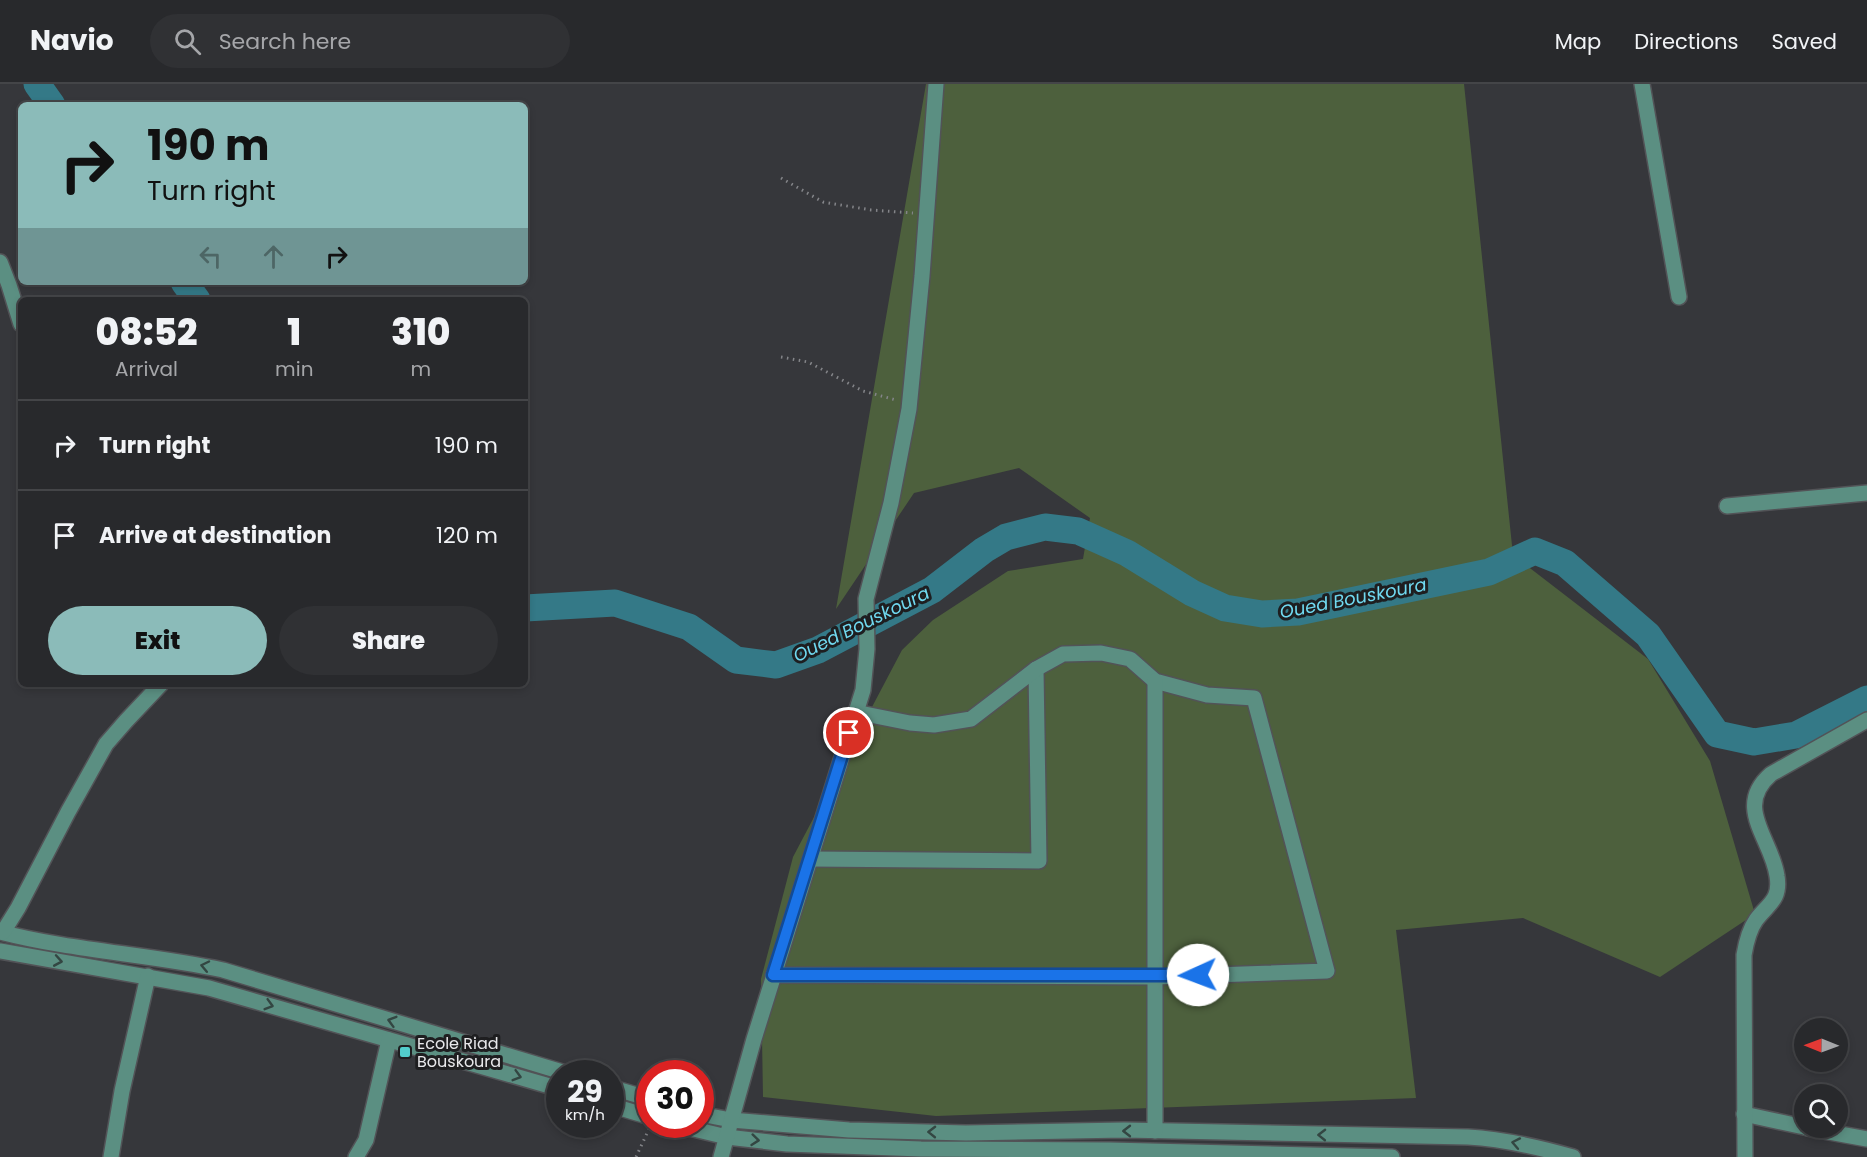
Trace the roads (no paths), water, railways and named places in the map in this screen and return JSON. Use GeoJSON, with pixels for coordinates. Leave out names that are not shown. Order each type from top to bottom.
{"type":"FeatureCollection","features":[{"type":"Feature","properties":{"kind":"street"},"geometry":{"type":"LineString","coordinates":[[721,1157],[773,975],[862,690],[867,649],[865,614],[868,592],[899,467],[910,403],[936,84]]}},
{"type":"Feature","properties":{"kind":"street"},"geometry":{"type":"LineString","coordinates":[[1642,84],[1679,297]]}},
{"type":"Feature","properties":{"kind":"street"},"geometry":{"type":"LineString","coordinates":[[0,262],[18,314]]}},
{"type":"Feature","properties":{"kind":"street"},"geometry":{"type":"LineString","coordinates":[[1727,506],[1867,493]]}},
{"type":"Feature","properties":{"kind":"street"},"geometry":{"type":"LineString","coordinates":[[773,975],[1155,977],[1327,971],[1254,698],[1207,695],[1155,681],[1130,659],[1101,653],[1062,654],[1036,669],[971,719],[934,725],[910,723],[855,712]]}},
{"type":"Feature","properties":{"kind":"street"},"geometry":{"type":"LineString","coordinates":[[810,859],[1039,861],[1036,669]]}},
{"type":"Feature","properties":{"kind":"street"},"geometry":{"type":"LineString","coordinates":[[1155,681],[1155,1131]]}},
{"type":"Feature","properties":{"kind":"street"},"geometry":{"type":"LineString","coordinates":[[158,687],[106,744],[18,908],[2,932],[75,947],[223,970],[546,1067]]}},
{"type":"Feature","properties":{"kind":"street"},"geometry":{"type":"LineString","coordinates":[[1745,1157],[1744,955],[1751,929],[1756,920],[1773,903],[1778,888],[1774,862],[1757,821],[1755,800],[1757,790],[1761,782],[1771,774],[1867,720]]}},
{"type":"Feature","properties":{"kind":"street"},"geometry":{"type":"LineString","coordinates":[[0,951],[209,988],[546,1085]]}},
{"type":"Feature","properties":{"kind":"street"},"geometry":{"type":"LineString","coordinates":[[111,1157],[122,1091],[148,976]]}},
{"type":"Feature","properties":{"kind":"street"},"geometry":{"type":"LineString","coordinates":[[356,1157],[366,1140],[389,1040]]}},
{"type":"Feature","properties":{"kind":"street"},"geometry":{"type":"LineString","coordinates":[[1744,1114],[1794,1125]]}},
{"type":"Feature","properties":{"kind":"street"},"geometry":{"type":"LineString","coordinates":[[714,1117],[849,1130],[1155,1131],[1492,1138],[1573,1157]]}},
{"type":"Feature","properties":{"kind":"street"},"geometry":{"type":"LineString","coordinates":[[714,1134],[789,1150],[922,1153],[1110,1150],[1392,1157]]}},
{"type":"Feature","properties":{"kind":"street"},"geometry":{"type":"LineString","coordinates":[[1848,1136],[1867,1139]]}},
{"type":"Feature","properties":{"kind":"waterway","name":"Oued Bouskoura"},"geometry":{"type":"LineString","coordinates":[[37,84],[50,102]]}},
{"type":"Feature","properties":{"kind":"waterway","name":"Oued Bouskoura"},"geometry":{"type":"LineString","coordinates":[[186,285],[195,297]]}},
{"type":"Feature","properties":{"kind":"waterway","name":"Oued Bouskoura"},"geometry":{"type":"LineString","coordinates":[[528,608],[615,603],[689,627],[736,660],[776,665],[818,650],[932,590],[984,550],[1006,537],[1045,527],[1078,531],[1127,553],[1192,593],[1225,608],[1262,614],[1298,612],[1489,572],[1535,551],[1565,563],[1648,635],[1717,734],[1754,742],[1796,735],[1867,699]]}},
{"type":"Feature","properties":{"kind":"place","name":"Ecole Riad Bouskoura"},"geometry":{"type":"Point","coordinates":[405,1052]}}]}
